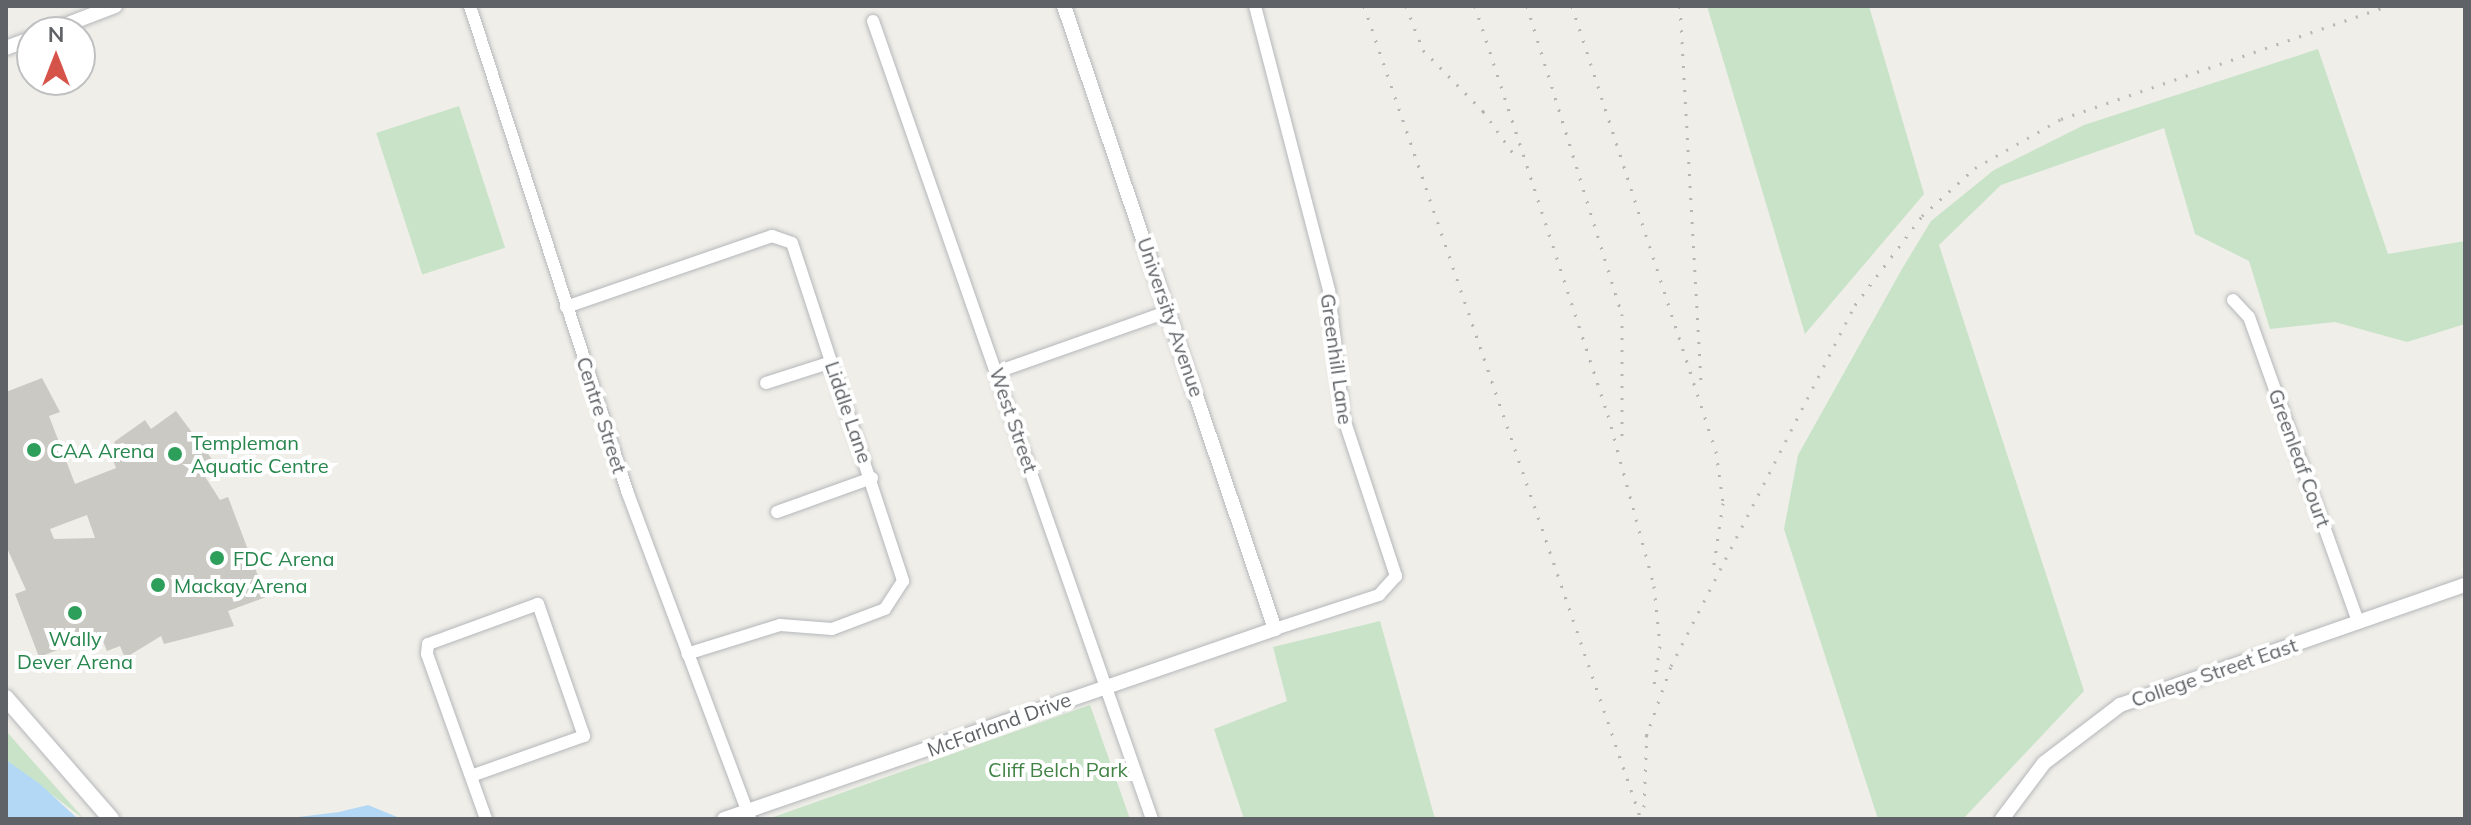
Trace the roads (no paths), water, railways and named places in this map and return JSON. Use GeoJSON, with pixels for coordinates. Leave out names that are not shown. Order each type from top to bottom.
{"type":"FeatureCollection","features":[{"type":"Feature","properties":{"kind":"main road"},"geometry":{"type":"LineString","coordinates":[[6,698],[111,819]]}},
{"type":"Feature","properties":{"kind":"street"},"geometry":{"type":"LineString","coordinates":[[89,16],[115,6]]}},
{"type":"Feature","properties":{"kind":"street","name":"Centre Street"},"geometry":{"type":"LineString","coordinates":[[470,6],[566,307],[687,654],[748,815]]}},
{"type":"Feature","properties":{"kind":"street","name":"University Avenue"},"geometry":{"type":"LineString","coordinates":[[1064,6],[1275,629]]}},
{"type":"Feature","properties":{"kind":"street","name":"Greenhill Lane"},"geometry":{"type":"LineString","coordinates":[[1255,6],[1329,291],[1343,416],[1396,576],[1379,595],[1275,629]]}},
{"type":"Feature","properties":{"kind":"street","name":"West Street"},"geometry":{"type":"LineString","coordinates":[[873,21],[1152,819]]}},
{"type":"Feature","properties":{"kind":"street","name":"Liddle Lane"},"geometry":{"type":"LineString","coordinates":[[566,307],[783,235],[832,362],[903,568],[894,602],[832,629],[780,625],[687,654]]}},
{"type":"Feature","properties":{"kind":"street","name":"Greenleaf Court"},"geometry":{"type":"LineString","coordinates":[[2233,300],[2249,317],[2358,622]]}},
{"type":"Feature","properties":{"kind":"street"},"geometry":{"type":"LineString","coordinates":[[997,372],[1169,311]]}},
{"type":"Feature","properties":{"kind":"street"},"geometry":{"type":"LineString","coordinates":[[766,383],[832,362]]}},
{"type":"Feature","properties":{"kind":"street"},"geometry":{"type":"LineString","coordinates":[[777,512],[872,478]]}},
{"type":"Feature","properties":{"kind":"street","name":"College Street East"},"geometry":{"type":"LineString","coordinates":[[2002,819],[2044,763],[2120,705],[2465,585]]}},
{"type":"Feature","properties":{"kind":"street"},"geometry":{"type":"LineString","coordinates":[[471,776],[584,736],[538,604],[428,644],[471,776],[486,819]]}},
{"type":"Feature","properties":{"kind":"street","name":"McFarland Drive"},"geometry":{"type":"LineString","coordinates":[[724,819],[748,815],[1106,686],[1275,629]]}},
{"type":"Feature","properties":{"kind":"water"},"geometry":{"type":"Polygon","coordinates":[[[6,760],[40,784],[78,819],[6,819],[6,760]]]}},
{"type":"Feature","properties":{"kind":"water"},"geometry":{"type":"Polygon","coordinates":[[[368,805],[402,819],[283,819],[339,812],[368,805]]]}},
{"type":"Feature","properties":{"kind":"railway"},"geometry":{"type":"LineString","coordinates":[[1364,6],[1641,819]]}},
{"type":"Feature","properties":{"kind":"railway"},"geometry":{"type":"LineString","coordinates":[[1406,6],[1423,50],[1483,111],[1518,160]]}},
{"type":"Feature","properties":{"kind":"railway"},"geometry":{"type":"LineString","coordinates":[[1475,6],[1608,415],[1654,586],[1660,646],[1653,692]]}},
{"type":"Feature","properties":{"kind":"railway"},"geometry":{"type":"LineString","coordinates":[[1527,6],[1622,314],[1622,442]]}},
{"type":"Feature","properties":{"kind":"railway"},"geometry":{"type":"LineString","coordinates":[[1572,6],[1716,451],[1723,503],[1713,571]]}},
{"type":"Feature","properties":{"kind":"railway"},"geometry":{"type":"LineString","coordinates":[[1680,6],[1701,381]]}},
{"type":"Feature","properties":{"kind":"railway"},"geometry":{"type":"LineString","coordinates":[[1646,737],[1671,666],[1855,305],[1922,216],[1975,168],[2061,119],[2388,6]]}},
{"type":"Feature","properties":{"kind":"railway"},"geometry":{"type":"LineString","coordinates":[[1644,807],[1647,728]]}},
{"type":"Feature","properties":{"kind":"place","name":"CAA Arena"},"geometry":{"type":"Point","coordinates":[34,450]}},
{"type":"Feature","properties":{"kind":"place","name":"Templeman Aquatic Centre"},"geometry":{"type":"Point","coordinates":[175,454]}},
{"type":"Feature","properties":{"kind":"place","name":"FDC Arena"},"geometry":{"type":"Point","coordinates":[217,558]}},
{"type":"Feature","properties":{"kind":"place","name":"Mackay Arena"},"geometry":{"type":"Point","coordinates":[158,585]}},
{"type":"Feature","properties":{"kind":"place","name":"Wally Dever Arena"},"geometry":{"type":"Point","coordinates":[75,613]}},
{"type":"Feature","properties":{"kind":"park label","name":"Cliff Belch Park"},"geometry":{"type":"Point","coordinates":[1058,769]}}]}
